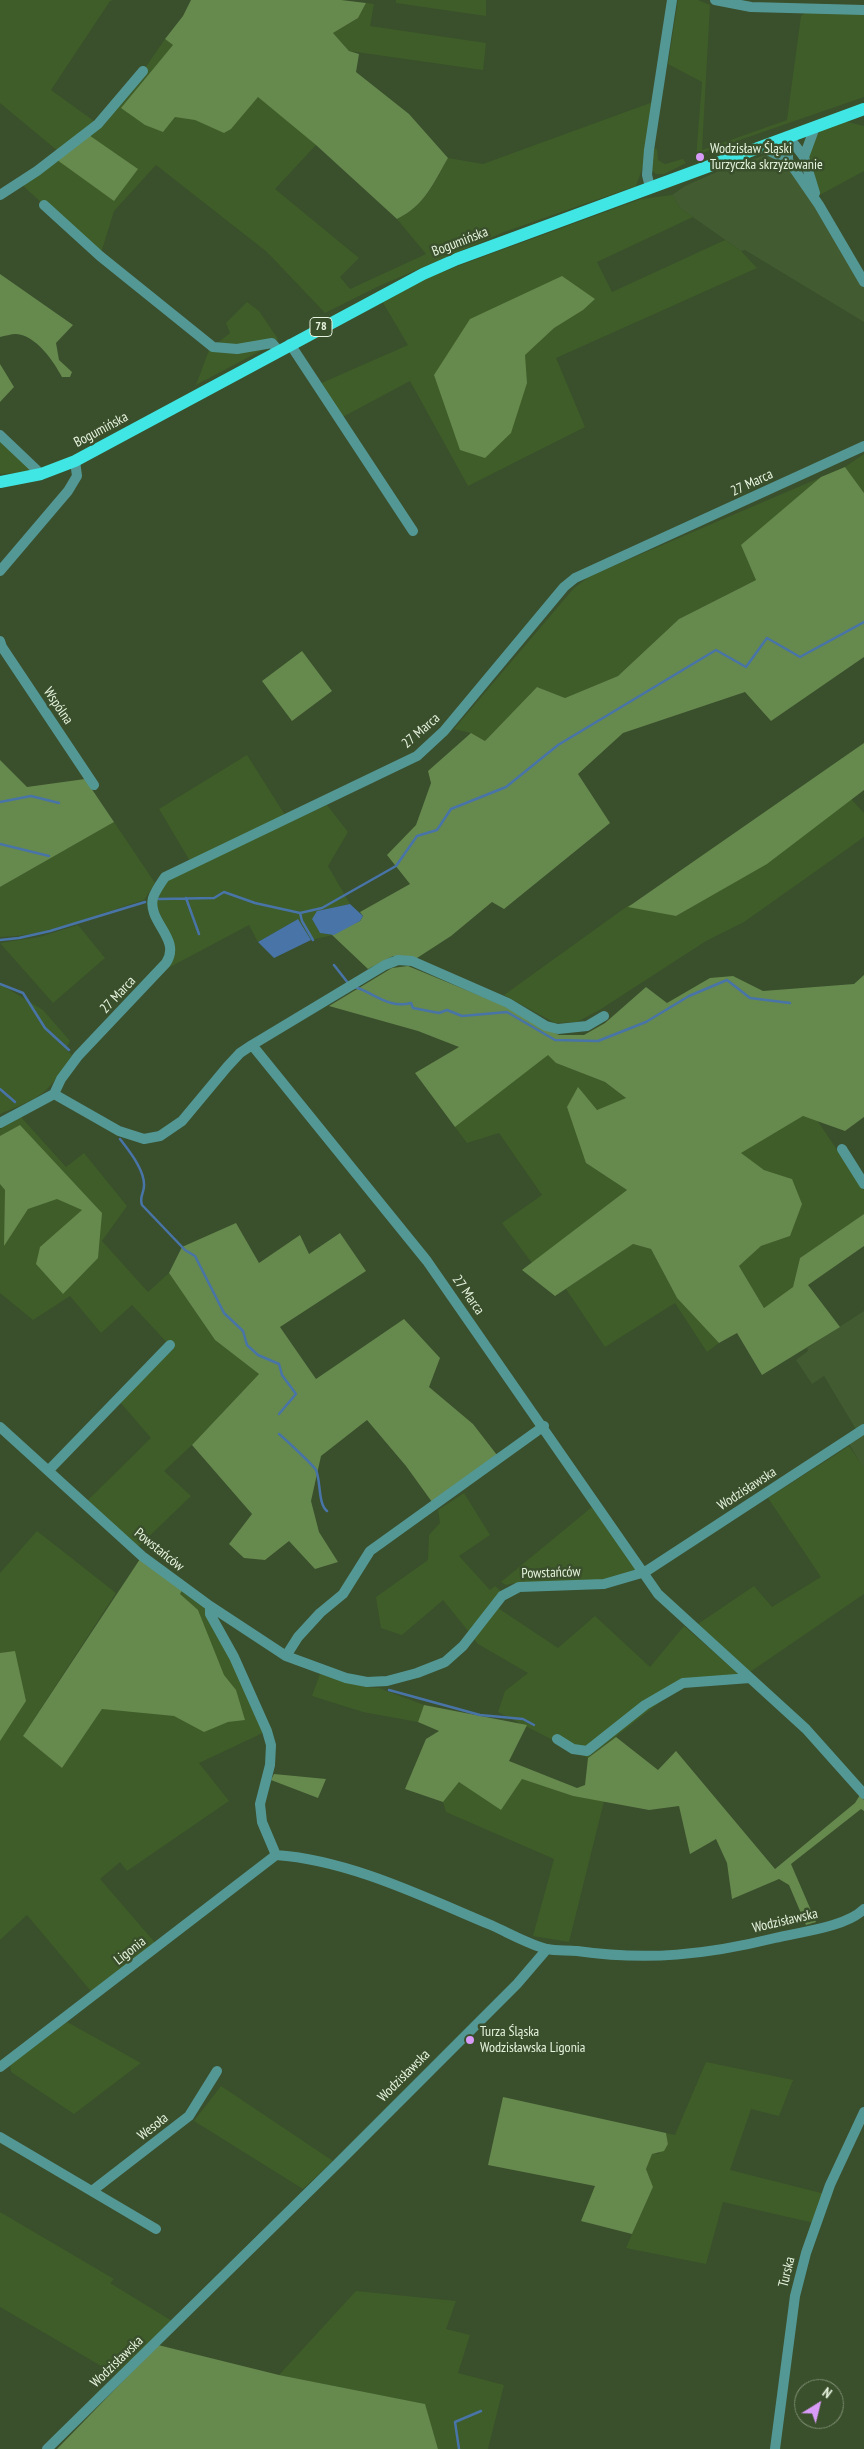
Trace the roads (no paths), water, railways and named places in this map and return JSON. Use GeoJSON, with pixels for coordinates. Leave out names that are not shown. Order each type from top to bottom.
{"type":"FeatureCollection","features":[{"type":"Feature","properties":{"kind":"main road","name":"Bogumińska"},"geometry":{"type":"LineString","coordinates":[[0,482],[41,474],[75,461],[422,274],[650,187],[864,109]]}},
{"type":"Feature","properties":{"kind":"street"},"geometry":{"type":"LineString","coordinates":[[650,187],[647,176],[649,150],[672,0]]}},
{"type":"Feature","properties":{"kind":"street"},"geometry":{"type":"LineString","coordinates":[[715,0],[750,7],[864,10]]}},
{"type":"Feature","properties":{"kind":"street"},"geometry":{"type":"LineString","coordinates":[[0,195],[98,124],[143,71]]}},
{"type":"Feature","properties":{"kind":"street"},"geometry":{"type":"LineString","coordinates":[[804,157],[815,127]]}},
{"type":"Feature","properties":{"kind":"street"},"geometry":{"type":"LineString","coordinates":[[788,136],[804,157],[819,204]]}},
{"type":"Feature","properties":{"kind":"street"},"geometry":{"type":"LineString","coordinates":[[788,136],[788,160]]}},
{"type":"Feature","properties":{"kind":"street"},"geometry":{"type":"LineString","coordinates":[[762,146],[788,160],[819,204],[864,282]]}},
{"type":"Feature","properties":{"kind":"street"},"geometry":{"type":"LineString","coordinates":[[44,205],[100,256],[213,347],[238,350],[272,343],[278,350]]}},
{"type":"Feature","properties":{"kind":"street"},"geometry":{"type":"LineString","coordinates":[[290,344],[413,531]]}},
{"type":"Feature","properties":{"kind":"street"},"geometry":{"type":"LineString","coordinates":[[0,435],[41,474]]}},
{"type":"Feature","properties":{"kind":"street","name":"27 Marca"},"geometry":{"type":"LineString","coordinates":[[54,1094],[61,1079],[78,1056],[130,1002],[171,955],[172,946],[160,926],[153,904],[153,897],[165,877],[417,756],[444,731],[564,587],[575,578],[864,446]]}},
{"type":"Feature","properties":{"kind":"street"},"geometry":{"type":"LineString","coordinates":[[0,571],[68,492],[77,476],[75,461]]}},
{"type":"Feature","properties":{"kind":"street","name":"Wspólna"},"geometry":{"type":"LineString","coordinates":[[0,641],[2,647],[94,785]]}},
{"type":"Feature","properties":{"kind":"street"},"geometry":{"type":"LineString","coordinates":[[0,1123],[54,1094],[119,1131],[144,1138],[160,1136],[182,1121],[240,1053],[385,965],[398,960],[412,961],[508,1003],[546,1026],[558,1029],[587,1026],[604,1016]]}},
{"type":"Feature","properties":{"kind":"street","name":"27 Marca"},"geometry":{"type":"LineString","coordinates":[[252,1046],[427,1261],[645,1572]]}},
{"type":"Feature","properties":{"kind":"street"},"geometry":{"type":"LineString","coordinates":[[842,1149],[864,1184]]}},
{"type":"Feature","properties":{"kind":"street"},"geometry":{"type":"LineString","coordinates":[[49,1470],[170,1345]]}},
{"type":"Feature","properties":{"kind":"street"},"geometry":{"type":"LineString","coordinates":[[286,1656],[298,1637],[320,1613],[343,1594],[370,1551],[544,1426]]}},
{"type":"Feature","properties":{"kind":"street","name":"Powstańców"},"geometry":{"type":"LineString","coordinates":[[0,1427],[142,1556],[210,1606],[286,1656],[346,1678],[367,1682],[387,1681],[417,1673],[445,1662],[463,1646],[502,1596],[519,1587],[604,1584],[645,1572]]}},
{"type":"Feature","properties":{"kind":"street","name":"Wodzisławska"},"geometry":{"type":"LineString","coordinates":[[645,1572],[864,1429]]}},
{"type":"Feature","properties":{"kind":"street"},"geometry":{"type":"LineString","coordinates":[[645,1572],[663,1599],[806,1728],[864,1794]]}},
{"type":"Feature","properties":{"kind":"street"},"geometry":{"type":"LineString","coordinates":[[210,1606],[210,1614],[234,1657],[267,1731],[271,1745],[270,1765],[260,1804],[262,1822],[276,1855],[297,1856],[335,1866],[400,1888],[547,1949]]}},
{"type":"Feature","properties":{"kind":"street"},"geometry":{"type":"LineString","coordinates":[[558,1739],[573,1749],[587,1751],[645,1705],[683,1683],[750,1678]]}},
{"type":"Feature","properties":{"kind":"street","name":"Ligonia"},"geometry":{"type":"LineString","coordinates":[[0,2067],[276,1855]]}},
{"type":"Feature","properties":{"kind":"street","name":"Wodzisławska"},"geometry":{"type":"LineString","coordinates":[[48,2449],[517,1984],[547,1949],[656,1958],[700,1953],[750,1944],[845,1921],[864,1909]]}},
{"type":"Feature","properties":{"kind":"street","name":"Wesoła"},"geometry":{"type":"LineString","coordinates":[[92,2191],[188,2116],[217,2071]]}},
{"type":"Feature","properties":{"kind":"street","name":"Turska"},"geometry":{"type":"LineString","coordinates":[[775,2449],[795,2296],[806,2253],[830,2185],[864,2112]]}},
{"type":"Feature","properties":{"kind":"street"},"geometry":{"type":"LineString","coordinates":[[0,2137],[156,2229]]}},
{"type":"Feature","properties":{"kind":"water"},"geometry":{"type":"Polygon","coordinates":[[[350,904],[363,916],[360,921],[334,935],[320,933],[312,919],[317,911],[350,904]]]}},
{"type":"Feature","properties":{"kind":"water"},"geometry":{"type":"Polygon","coordinates":[[[298,919],[311,940],[274,958],[258,942],[298,919]]]}},
{"type":"Feature","properties":{"kind":"waterway"},"geometry":{"type":"LineString","coordinates":[[159,899],[214,898],[224,892],[255,903],[300,913],[322,908],[396,866],[417,836],[437,830],[451,809],[506,787],[558,745],[716,650],[746,667],[767,638],[800,657],[864,622]]}},
{"type":"Feature","properties":{"kind":"waterway"},"geometry":{"type":"LineString","coordinates":[[0,802],[31,796],[59,803]]}},
{"type":"Feature","properties":{"kind":"waterway"},"geometry":{"type":"LineString","coordinates":[[0,844],[49,856]]}},
{"type":"Feature","properties":{"kind":"waterway"},"geometry":{"type":"LineString","coordinates":[[186,898],[199,934]]}},
{"type":"Feature","properties":{"kind":"waterway"},"geometry":{"type":"LineString","coordinates":[[0,940],[50,931],[145,902]]}},
{"type":"Feature","properties":{"kind":"waterway"},"geometry":{"type":"LineString","coordinates":[[300,913],[302,921],[313,940]]}},
{"type":"Feature","properties":{"kind":"waterway"},"geometry":{"type":"LineString","coordinates":[[334,965],[348,983]]}},
{"type":"Feature","properties":{"kind":"waterway"},"geometry":{"type":"LineString","coordinates":[[355,987],[389,1002],[396,1004],[411,1003],[413,1008],[439,1013],[447,1010],[462,1016],[507,1012],[555,1040],[598,1041],[646,1022],[689,996],[727,980],[750,998],[790,1003]]}},
{"type":"Feature","properties":{"kind":"waterway"},"geometry":{"type":"LineString","coordinates":[[0,984],[23,993],[45,1028],[69,1050]]}},
{"type":"Feature","properties":{"kind":"waterway"},"geometry":{"type":"LineString","coordinates":[[0,1089],[15,1102]]}},
{"type":"Feature","properties":{"kind":"waterway"},"geometry":{"type":"LineString","coordinates":[[120,1139],[136,1161],[142,1174],[144,1180],[142,1205],[185,1250],[195,1256],[224,1313],[243,1331],[247,1345],[258,1355],[279,1364],[282,1375],[296,1394],[279,1414]]}},
{"type":"Feature","properties":{"kind":"waterway"},"geometry":{"type":"LineString","coordinates":[[279,1434],[316,1470],[322,1503],[327,1511]]}},
{"type":"Feature","properties":{"kind":"waterway"},"geometry":{"type":"LineString","coordinates":[[389,1690],[480,1715],[523,1719],[534,1725]]}},
{"type":"Feature","properties":{"kind":"waterway"},"geometry":{"type":"LineString","coordinates":[[459,2449],[455,2422],[481,2411]]}},
{"type":"Feature","properties":{"kind":"place","name":"Wodzisław Śląski Turzyczka skrzyżowanie"},"geometry":{"type":"Point","coordinates":[700,157]}},
{"type":"Feature","properties":{"kind":"place","name":"Turza Śląska Wodzisławska Ligonia"},"geometry":{"type":"Point","coordinates":[470,2040]}}]}
